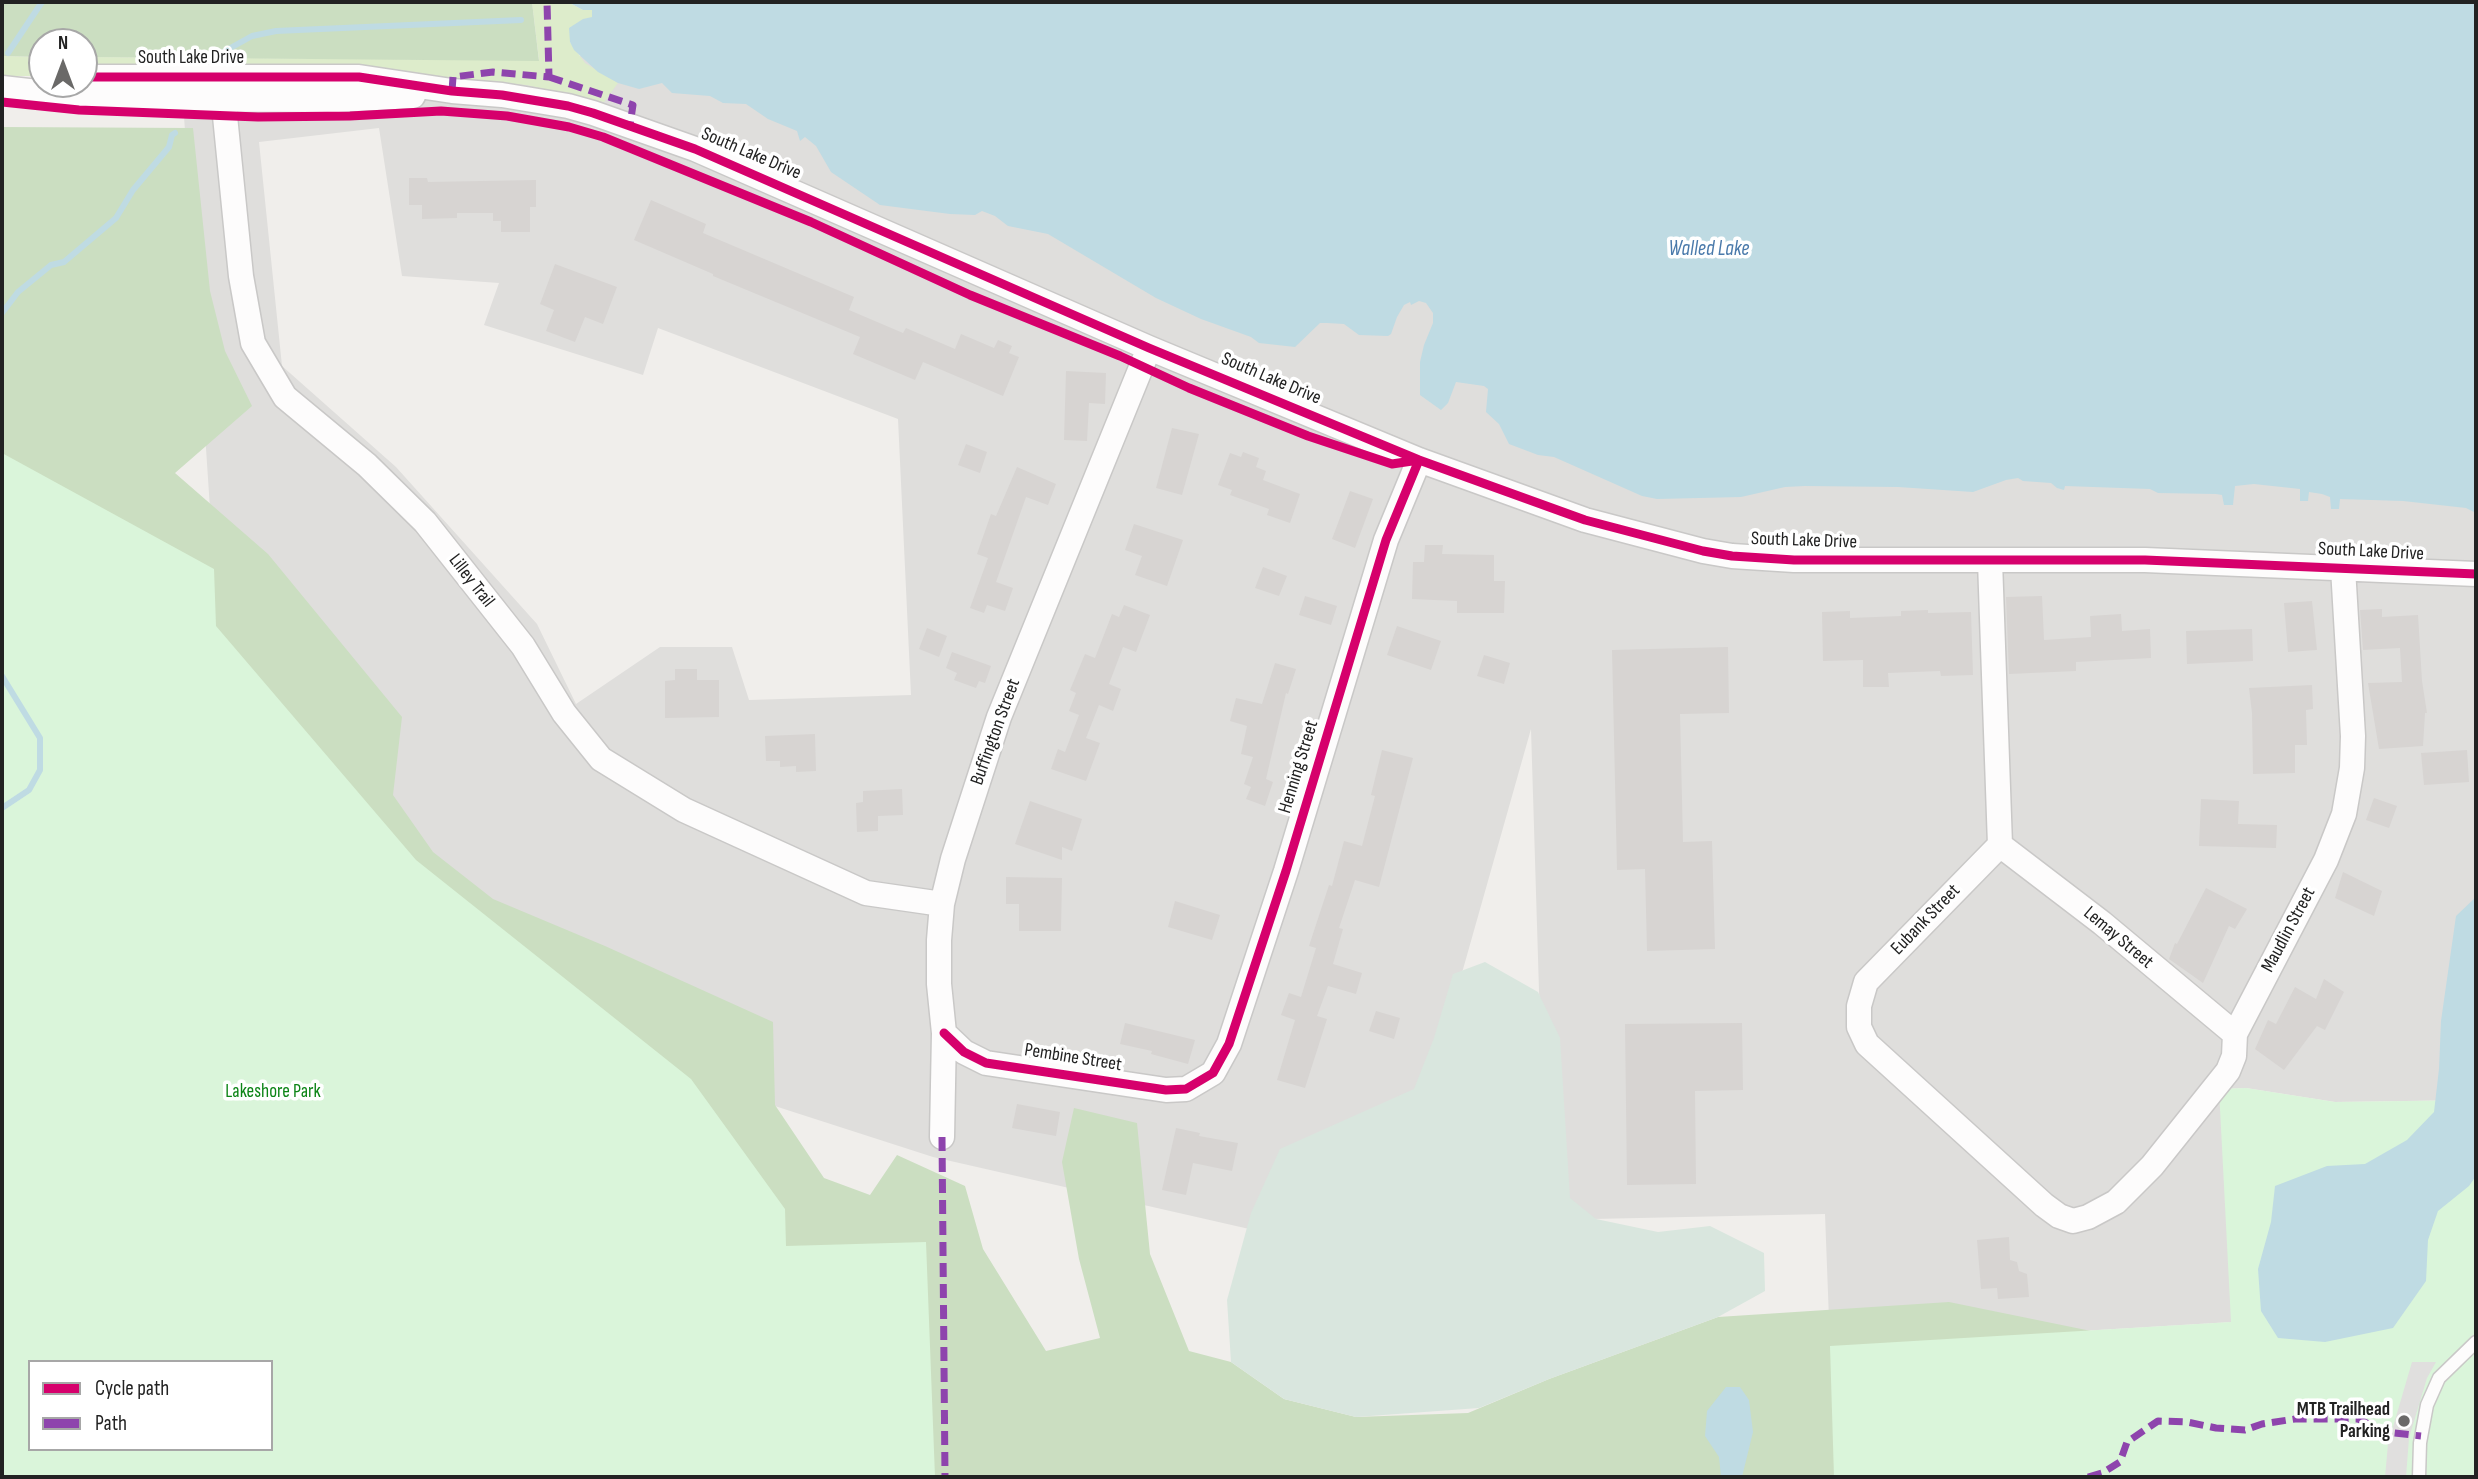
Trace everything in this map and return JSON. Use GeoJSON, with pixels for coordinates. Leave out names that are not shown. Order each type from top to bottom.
{"type":"FeatureCollection","features":[{"type":"Feature","properties":{"kind":"street","name":"South Lake Drive"},"geometry":{"type":"LineString","coordinates":[[98,78],[338,100],[403,97],[452,91],[502,95],[568,106],[695,149],[1149,348],[1419,460],[1585,520],[1703,551],[1731,556],[1794,560],[2145,560],[2476,575]]}},
{"type":"Feature","properties":{"kind":"street","name":"South Lake Drive"},"geometry":{"type":"LineString","coordinates":[[2,87],[28,83]]}},
{"type":"Feature","properties":{"kind":"street","name":"South Lake Drive"},"geometry":{"type":"LineString","coordinates":[[2,87],[100,99],[224,88]]}},
{"type":"Feature","properties":{"kind":"street","name":"Lilley Trail"},"geometry":{"type":"LineString","coordinates":[[224,88],[241,276],[253,343],[285,397],[367,465],[425,522],[523,646],[564,713],[601,759],[684,810],[866,893],[942,904]]}},
{"type":"Feature","properties":{"kind":"street","name":"Buffington Street"},"geometry":{"type":"LineString","coordinates":[[942,1137],[944,1033],[939,984],[939,940],[942,904],[960,832],[999,717],[1149,348]]}},
{"type":"Feature","properties":{"kind":"street","name":"Henning Street"},"geometry":{"type":"LineString","coordinates":[[1204,1078],[1213,1073],[1229,1044],[1286,871],[1386,540],[1419,460]]}},
{"type":"Feature","properties":{"kind":"street"},"geometry":{"type":"LineString","coordinates":[[1990,561],[2000,845]]}},
{"type":"Feature","properties":{"kind":"street","name":"Maudlin Street"},"geometry":{"type":"LineString","coordinates":[[2073,1220],[2088,1217],[2116,1202],[2152,1167],[2228,1072],[2234,1056],[2235,1034],[2326,860],[2344,814],[2352,768],[2353,736],[2343,568]]}},
{"type":"Feature","properties":{"kind":"street","name":"Lemay Street"},"geometry":{"type":"LineString","coordinates":[[2000,845],[2102,923],[2235,1034]]}},
{"type":"Feature","properties":{"kind":"street","name":"Eubank Street"},"geometry":{"type":"LineString","coordinates":[[2000,845],[1866,982],[1859,1006],[1859,1027],[1867,1044],[2044,1205],[2059,1216],[2073,1220]]}},
{"type":"Feature","properties":{"kind":"street","name":"Pembine Street"},"geometry":{"type":"LineString","coordinates":[[944,1033],[964,1052],[986,1063],[1167,1090],[1186,1089],[1204,1078]]}},
{"type":"Feature","properties":{"kind":"lane"},"geometry":{"type":"LineString","coordinates":[[2418,1477],[2420,1443],[2427,1405],[2439,1378],[2476,1342]]}},
{"type":"Feature","properties":{"kind":"shaded area"},"geometry":{"type":"Polygon","coordinates":[[[653,47],[2476,359],[2476,1100],[2335,1102],[2246,1088],[2220,1089],[2232,1322],[1830,1346],[1825,1214],[1546,1220],[1531,729],[1381,1259],[933,1157],[691,1079],[416,861],[214,569],[182,86],[539,61],[653,47]],[[379,128],[259,142],[282,366],[396,467],[537,624],[576,704],[660,647],[732,647],[749,700],[911,695],[898,419],[658,328],[643,375],[484,325],[499,283],[402,276],[379,128]]]}},
{"type":"Feature","properties":{"kind":"shaded area"},"geometry":{"type":"Polygon","coordinates":[[[1485,962],[1538,992],[1560,1038],[1570,1198],[1596,1219],[1658,1232],[1710,1226],[1764,1253],[1765,1291],[1718,1317],[1549,1379],[1479,1408],[1356,1417],[1284,1399],[1231,1362],[1227,1300],[1251,1213],[1280,1149],[1414,1089],[1434,1038],[1453,974],[1485,962]]]}},
{"type":"Feature","properties":{"kind":"shaded area","name":"MTB Trailhead Parking"},"geometry":{"type":"Polygon","coordinates":[[[2412,1362],[2436,1362],[2427,1378],[2409,1438],[2406,1477],[2385,1477],[2388,1444],[2412,1362]]]}},
{"type":"Feature","properties":{"kind":"green space"},"geometry":{"type":"Polygon","coordinates":[[[2,2],[532,2],[539,61],[98,57],[98,28],[28,28],[28,57],[2,56],[2,2]]]}},
{"type":"Feature","properties":{"kind":"green space"},"geometry":{"type":"Polygon","coordinates":[[[532,2],[568,2],[583,10],[592,10],[593,17],[570,42],[585,63],[618,83],[604,102],[526,85],[365,71],[98,73],[98,57],[539,60],[532,2]]]}},
{"type":"Feature","properties":{"kind":"green space"},"geometry":{"type":"Polygon","coordinates":[[[2,56],[28,57],[28,76],[2,76],[2,56]]]}},
{"type":"Feature","properties":{"kind":"green space"},"geometry":{"type":"Polygon","coordinates":[[[2,127],[193,128],[210,291],[225,351],[252,406],[175,473],[268,554],[402,717],[393,795],[433,852],[493,899],[773,1022],[775,1105],[824,1178],[870,1195],[897,1155],[965,1186],[983,1249],[1046,1351],[1100,1338],[1079,1259],[1062,1162],[1074,1108],[1137,1123],[1150,1254],[1189,1351],[1231,1362],[1284,1399],[1356,1417],[1468,1413],[1549,1379],[1718,1317],[1949,1302],[2189,1351],[1893,1477],[811,1477],[401,910],[2,489],[2,127]]]}},
{"type":"Feature","properties":{"kind":"green space","name":"Lakeshore Park"},"geometry":{"type":"Polygon","coordinates":[[[2,453],[214,569],[216,626],[416,860],[691,1079],[785,1209],[786,1246],[926,1242],[935,1477],[2,1477],[2,453]]]}},
{"type":"Feature","properties":{"kind":"green space"},"geometry":{"type":"Polygon","coordinates":[[[2246,1088],[2335,1102],[2476,1100],[2476,1477],[1834,1477],[1830,1346],[2231,1322],[2219,1089],[2246,1088]]]}},
{"type":"Feature","properties":{"kind":"water","name":"Walled Lake"},"geometry":{"type":"Polygon","coordinates":[[[568,2],[2476,2],[2476,513],[2466,508],[2403,501],[2340,499],[2339,509],[2331,509],[2330,497],[2322,494],[2309,492],[2308,501],[2300,501],[2300,489],[2254,484],[2235,486],[2233,505],[2224,505],[2222,495],[2216,494],[2065,486],[2064,490],[2051,483],[2023,481],[2018,478],[1973,492],[1898,487],[1805,486],[1785,487],[1741,497],[1657,499],[1642,496],[1554,457],[1538,455],[1509,444],[1499,424],[1486,412],[1488,389],[1484,386],[1456,382],[1448,403],[1441,410],[1420,395],[1420,362],[1433,323],[1433,313],[1426,303],[1419,301],[1404,305],[1388,336],[1359,335],[1344,324],[1320,323],[1295,347],[1259,343],[1251,337],[1201,319],[1156,298],[1048,234],[1008,226],[995,216],[982,211],[975,215],[950,214],[880,205],[831,172],[816,146],[805,137],[800,141],[797,131],[768,119],[746,104],[723,103],[710,96],[672,93],[662,83],[639,89],[618,83],[598,72],[574,50],[570,42],[569,28],[592,17],[592,10],[583,10],[568,2]]]}},
{"type":"Feature","properties":{"kind":"water"},"geometry":{"type":"Polygon","coordinates":[[[2476,897],[2476,1176],[2469,1186],[2438,1211],[2428,1240],[2426,1281],[2393,1328],[2325,1342],[2278,1338],[2261,1311],[2258,1269],[2271,1222],[2275,1186],[2327,1166],[2365,1164],[2407,1140],[2434,1112],[2441,1021],[2456,916],[2476,897]]]}},
{"type":"Feature","properties":{"kind":"water"},"geometry":{"type":"Polygon","coordinates":[[[1726,1387],[1740,1387],[1749,1400],[1753,1432],[1742,1477],[1721,1477],[1719,1457],[1705,1436],[1707,1411],[1726,1387]]]}},
{"type":"Feature","properties":{"kind":"building"},"geometry":{"type":"Polygon","coordinates":[[[409,178],[427,178],[428,182],[536,180],[536,207],[530,207],[530,232],[501,232],[501,221],[493,221],[493,213],[457,213],[457,218],[422,219],[422,205],[409,205],[409,178]]]}},
{"type":"Feature","properties":{"kind":"building"},"geometry":{"type":"Polygon","coordinates":[[[651,200],[706,224],[703,233],[854,297],[849,310],[903,333],[906,328],[955,349],[961,334],[994,348],[998,340],[1012,346],[1009,353],[1019,357],[1003,396],[923,362],[915,380],[853,354],[860,337],[634,240],[651,200]]]}},
{"type":"Feature","properties":{"kind":"building"},"geometry":{"type":"Polygon","coordinates":[[[555,264],[617,287],[603,324],[585,317],[575,342],[546,331],[554,310],[540,304],[555,264]]]}},
{"type":"Feature","properties":{"kind":"building"},"geometry":{"type":"Polygon","coordinates":[[[1066,371],[1106,373],[1105,404],[1089,403],[1087,441],[1064,440],[1066,371]]]}},
{"type":"Feature","properties":{"kind":"building"},"geometry":{"type":"Polygon","coordinates":[[[1172,428],[1199,434],[1182,495],[1156,488],[1172,428]]]}},
{"type":"Feature","properties":{"kind":"building"},"geometry":{"type":"Polygon","coordinates":[[[966,444],[987,452],[980,473],[958,465],[966,444]]]}},
{"type":"Feature","properties":{"kind":"building"},"geometry":{"type":"Polygon","coordinates":[[[1243,452],[1259,458],[1256,467],[1266,471],[1263,480],[1300,494],[1290,523],[1267,515],[1269,509],[1230,495],[1232,490],[1218,485],[1230,453],[1241,457],[1243,452]]]}},
{"type":"Feature","properties":{"kind":"building"},"geometry":{"type":"Polygon","coordinates":[[[1017,467],[1056,484],[1048,505],[1026,497],[996,582],[1013,588],[1005,611],[987,605],[984,613],[970,608],[988,558],[977,554],[991,514],[996,516],[1017,467]]]}},
{"type":"Feature","properties":{"kind":"building"},"geometry":{"type":"Polygon","coordinates":[[[1350,491],[1373,499],[1355,548],[1332,539],[1350,491]]]}},
{"type":"Feature","properties":{"kind":"building"},"geometry":{"type":"Polygon","coordinates":[[[1134,524],[1183,540],[1167,586],[1135,575],[1142,556],[1125,550],[1134,524]]]}},
{"type":"Feature","properties":{"kind":"building"},"geometry":{"type":"Polygon","coordinates":[[[1425,545],[1443,545],[1442,554],[1494,555],[1494,581],[1505,581],[1504,613],[1457,613],[1457,601],[1412,599],[1413,562],[1424,562],[1425,545]]]}},
{"type":"Feature","properties":{"kind":"building"},"geometry":{"type":"Polygon","coordinates":[[[1263,567],[1287,576],[1279,596],[1255,588],[1263,567]]]}},
{"type":"Feature","properties":{"kind":"building"},"geometry":{"type":"Polygon","coordinates":[[[1305,596],[1337,606],[1331,625],[1299,615],[1305,596]]]}},
{"type":"Feature","properties":{"kind":"building"},"geometry":{"type":"Polygon","coordinates":[[[2042,596],[2044,640],[2091,637],[2090,616],[2121,614],[2122,631],[2150,629],[2151,658],[2076,662],[2076,671],[2009,674],[2006,597],[2042,596]]]}},
{"type":"Feature","properties":{"kind":"building"},"geometry":{"type":"Polygon","coordinates":[[[2312,601],[2317,650],[2288,652],[2284,603],[2312,601]]]}},
{"type":"Feature","properties":{"kind":"building"},"geometry":{"type":"Polygon","coordinates":[[[1124,605],[1150,615],[1136,652],[1123,647],[1109,684],[1121,689],[1113,711],[1099,705],[1086,738],[1100,743],[1086,781],[1051,769],[1058,749],[1065,752],[1079,715],[1069,711],[1076,693],[1070,690],[1085,654],[1095,658],[1112,614],[1119,617],[1124,605]]]}},
{"type":"Feature","properties":{"kind":"building"},"geometry":{"type":"Polygon","coordinates":[[[2382,609],[2382,617],[2418,615],[2427,713],[2423,746],[2379,749],[2368,683],[2402,682],[2400,648],[2363,650],[2360,610],[2382,609]]]}},
{"type":"Feature","properties":{"kind":"building"},"geometry":{"type":"Polygon","coordinates":[[[1928,610],[1928,613],[1971,612],[1973,675],[1941,676],[1940,671],[1888,673],[1889,687],[1863,687],[1863,660],[1823,661],[1822,612],[1850,611],[1850,618],[1901,616],[1901,611],[1928,610]]]}},
{"type":"Feature","properties":{"kind":"building"},"geometry":{"type":"Polygon","coordinates":[[[1397,626],[1441,641],[1431,670],[1387,655],[1397,626]]]}},
{"type":"Feature","properties":{"kind":"building"},"geometry":{"type":"Polygon","coordinates":[[[927,628],[947,636],[939,657],[919,649],[927,628]]]}},
{"type":"Feature","properties":{"kind":"building"},"geometry":{"type":"Polygon","coordinates":[[[2252,629],[2253,661],[2187,664],[2186,631],[2252,629]]]}},
{"type":"Feature","properties":{"kind":"building"},"geometry":{"type":"Polygon","coordinates":[[[1728,647],[1729,713],[1680,714],[1683,842],[1712,841],[1715,949],[1647,951],[1645,869],[1617,870],[1612,650],[1728,647]]]}},
{"type":"Feature","properties":{"kind":"building"},"geometry":{"type":"Polygon","coordinates":[[[952,652],[991,666],[985,683],[979,681],[976,688],[954,680],[957,673],[946,668],[952,652]]]}},
{"type":"Feature","properties":{"kind":"building"},"geometry":{"type":"Polygon","coordinates":[[[1484,655],[1510,663],[1504,684],[1477,676],[1484,655]]]}},
{"type":"Feature","properties":{"kind":"building"},"geometry":{"type":"Polygon","coordinates":[[[1275,663],[1296,669],[1288,694],[1286,693],[1266,779],[1273,782],[1265,806],[1246,799],[1251,787],[1244,784],[1253,757],[1241,754],[1247,726],[1230,721],[1236,698],[1262,704],[1275,663]]]}},
{"type":"Feature","properties":{"kind":"building"},"geometry":{"type":"Polygon","coordinates":[[[675,669],[697,669],[697,680],[719,680],[719,717],[665,718],[665,681],[675,680],[675,669]]]}},
{"type":"Feature","properties":{"kind":"building"},"geometry":{"type":"Polygon","coordinates":[[[2312,685],[2313,709],[2306,710],[2307,745],[2295,745],[2295,773],[2253,774],[2249,688],[2312,685]]]}},
{"type":"Feature","properties":{"kind":"building"},"geometry":{"type":"Polygon","coordinates":[[[815,734],[816,771],[796,772],[796,766],[780,767],[780,761],[766,761],[765,736],[815,734]]]}},
{"type":"Feature","properties":{"kind":"building"},"geometry":{"type":"Polygon","coordinates":[[[1382,750],[1413,758],[1379,887],[1355,880],[1339,928],[1343,929],[1333,964],[1362,973],[1356,994],[1328,986],[1317,1016],[1327,1019],[1305,1088],[1277,1080],[1295,1020],[1281,1015],[1289,993],[1301,997],[1316,948],[1309,946],[1329,885],[1332,886],[1344,841],[1362,846],[1375,796],[1371,795],[1382,750]]]}},
{"type":"Feature","properties":{"kind":"building"},"geometry":{"type":"Polygon","coordinates":[[[2467,750],[2469,782],[2424,785],[2421,753],[2467,750]]]}},
{"type":"Feature","properties":{"kind":"building"},"geometry":{"type":"Polygon","coordinates":[[[902,789],[903,815],[878,816],[878,831],[857,832],[856,803],[863,802],[863,791],[902,789]]]}},
{"type":"Feature","properties":{"kind":"building"},"geometry":{"type":"Polygon","coordinates":[[[2374,798],[2397,806],[2389,828],[2366,820],[2374,798]]]}},
{"type":"Feature","properties":{"kind":"building"},"geometry":{"type":"Polygon","coordinates":[[[2201,799],[2239,801],[2238,824],[2277,825],[2276,848],[2199,846],[2201,799]]]}},
{"type":"Feature","properties":{"kind":"building"},"geometry":{"type":"Polygon","coordinates":[[[1030,801],[1082,819],[1072,851],[1062,847],[1062,860],[1015,844],[1030,801]]]}},
{"type":"Feature","properties":{"kind":"building"},"geometry":{"type":"Polygon","coordinates":[[[2343,872],[2382,891],[2374,916],[2335,898],[2343,872]]]}},
{"type":"Feature","properties":{"kind":"building"},"geometry":{"type":"Polygon","coordinates":[[[1006,877],[1062,878],[1061,931],[1019,931],[1019,904],[1006,904],[1006,877]]]}},
{"type":"Feature","properties":{"kind":"building"},"geometry":{"type":"Polygon","coordinates":[[[2206,888],[2247,909],[2235,929],[2229,926],[2203,983],[2169,959],[2206,888]]]}},
{"type":"Feature","properties":{"kind":"building"},"geometry":{"type":"Polygon","coordinates":[[[1175,901],[1220,915],[1212,940],[1168,927],[1175,901]]]}},
{"type":"Feature","properties":{"kind":"building"},"geometry":{"type":"Polygon","coordinates":[[[2324,979],[2344,992],[2325,1030],[2317,1026],[2284,1070],[2255,1049],[2268,1020],[2276,1024],[2295,987],[2316,999],[2324,979]]]}},
{"type":"Feature","properties":{"kind":"building"},"geometry":{"type":"Polygon","coordinates":[[[1376,1011],[1400,1018],[1394,1039],[1369,1031],[1376,1011]]]}},
{"type":"Feature","properties":{"kind":"building"},"geometry":{"type":"Polygon","coordinates":[[[1125,1023],[1195,1040],[1188,1064],[1151,1054],[1152,1051],[1120,1044],[1125,1023]]]}},
{"type":"Feature","properties":{"kind":"building"},"geometry":{"type":"Polygon","coordinates":[[[1742,1023],[1743,1090],[1695,1091],[1696,1184],[1627,1185],[1625,1024],[1742,1023]]]}},
{"type":"Feature","properties":{"kind":"building"},"geometry":{"type":"Polygon","coordinates":[[[1017,1104],[1060,1112],[1056,1136],[1012,1128],[1017,1104]]]}},
{"type":"Feature","properties":{"kind":"building"},"geometry":{"type":"Polygon","coordinates":[[[1176,1128],[1200,1133],[1199,1136],[1238,1143],[1232,1171],[1193,1163],[1186,1195],[1162,1190],[1176,1128]]]}},
{"type":"Feature","properties":{"kind":"building"},"geometry":{"type":"Polygon","coordinates":[[[2009,1237],[2010,1260],[2017,1262],[2019,1271],[2027,1274],[2029,1297],[1998,1299],[1997,1288],[1981,1289],[1977,1240],[2009,1237]]]}},
{"type":"Feature","properties":{"kind":"waterway"},"geometry":{"type":"LineString","coordinates":[[8,53],[42,2]]}},
{"type":"Feature","properties":{"kind":"waterway"},"geometry":{"type":"LineString","coordinates":[[225,51],[252,36],[276,31],[521,20]]}},
{"type":"Feature","properties":{"kind":"waterway"},"geometry":{"type":"LineString","coordinates":[[2,313],[18,292],[51,265],[64,262],[116,218],[133,190],[169,147],[175,133]]}},
{"type":"Feature","properties":{"kind":"waterway"},"geometry":{"type":"LineString","coordinates":[[2,676],[40,738],[40,770],[29,790],[2,808]]}},
{"type":"Feature","properties":{"kind":"marked path"},"geometry":{"type":"LineString","coordinates":[[452,91],[453,77],[493,72],[549,77],[547,2]]}},
{"type":"Feature","properties":{"kind":"marked path"},"geometry":{"type":"LineString","coordinates":[[549,77],[633,105],[630,125]]}},
{"type":"Feature","properties":{"kind":"marked path"},"geometry":{"type":"LineString","coordinates":[[942,1137],[945,1477]]}},
{"type":"Feature","properties":{"kind":"marked path"},"geometry":{"type":"LineString","coordinates":[[2088,1477],[2102,1473],[2120,1462],[2127,1442],[2158,1421],[2245,1430],[2262,1424],[2295,1419],[2358,1419],[2386,1432],[2421,1436]]}},
{"type":"Feature","properties":{"kind":"cycle path"},"geometry":{"type":"LineString","coordinates":[[98,77],[359,77],[452,91],[502,95],[593,113],[695,149],[1149,348],[1419,460],[1585,520],[1703,551],[1732,556],[1794,560],[2145,560],[2476,574]]}},
{"type":"Feature","properties":{"kind":"cycle path"},"geometry":{"type":"LineString","coordinates":[[2,102],[79,110],[258,117],[441,111],[507,116],[569,127],[603,137],[811,222],[970,295],[1308,436],[1392,464],[1419,460]]}},
{"type":"Feature","properties":{"kind":"cycle path"},"geometry":{"type":"LineString","coordinates":[[944,1033],[964,1052],[986,1063],[1166,1090],[1186,1089],[1213,1073],[1229,1044],[1286,871],[1386,540],[1419,460]]}},
{"type":"Feature","properties":{"kind":"place","name":"MTB Trailhead Parking"},"geometry":{"type":"Point","coordinates":[2404,1421]}}]}
